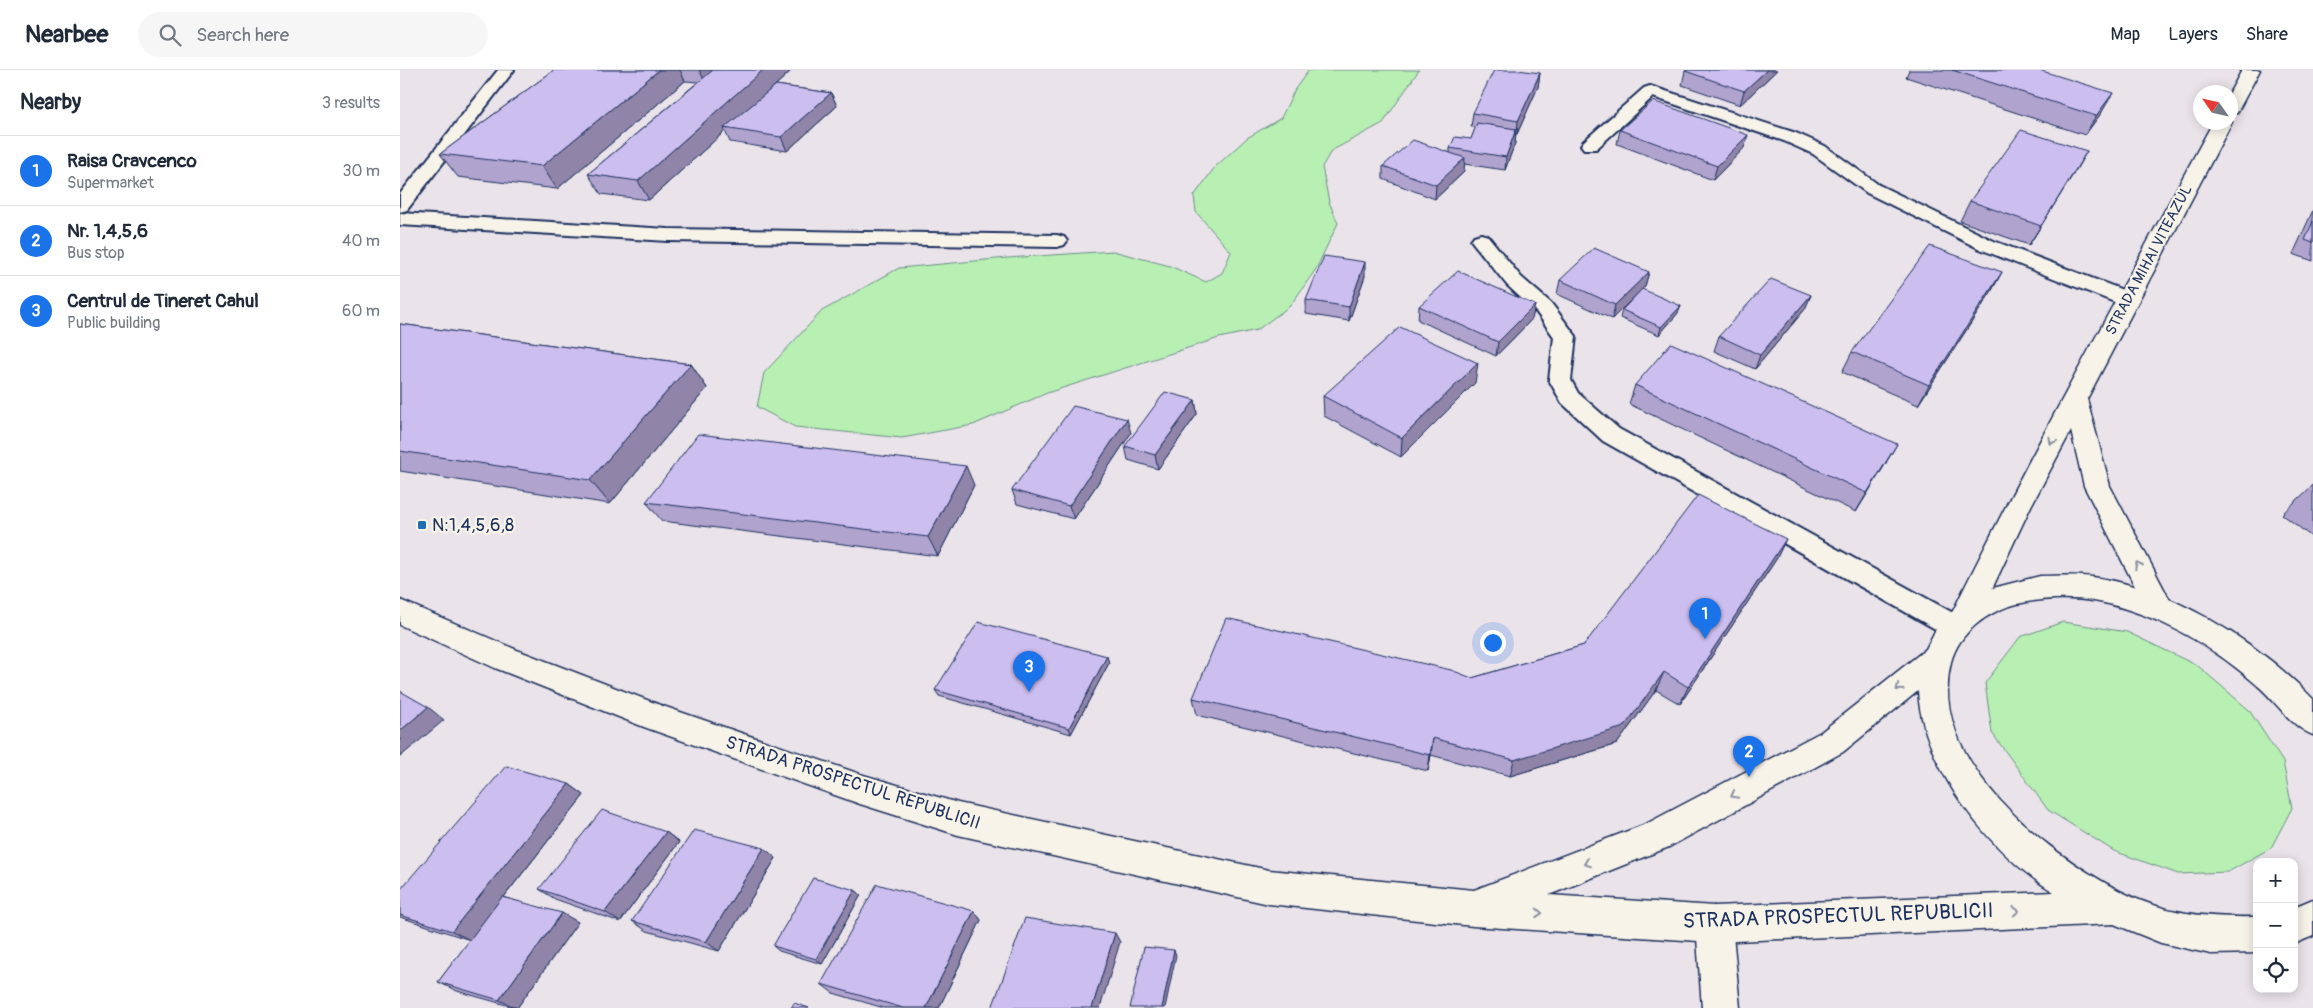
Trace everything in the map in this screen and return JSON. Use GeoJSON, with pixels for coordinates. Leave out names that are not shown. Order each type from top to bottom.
{"type":"FeatureCollection","features":[{"type":"Feature","properties":{"kind":"main road"},"geometry":{"type":"LineString","coordinates":[[2238,94],[2251,70]]}},
{"type":"Feature","properties":{"kind":"main road","name":"STRADA MIHAI VITEAZUL"},"geometry":{"type":"LineString","coordinates":[[1937,658],[1945,641],[1961,621],[2018,506],[2219,130]]}},
{"type":"Feature","properties":{"kind":"main road"},"geometry":{"type":"LineString","coordinates":[[2075,398],[2097,486],[2160,608]]}},
{"type":"Feature","properties":{"kind":"main road"},"geometry":{"type":"LineString","coordinates":[[1961,621],[1986,602],[2009,593],[2036,588],[2064,587],[2095,590],[2160,608],[2202,629],[2242,654],[2292,696],[2313,721]]}},
{"type":"Feature","properties":{"kind":"main road","name":"STRADA PROSPECTUL REPUBLICII"},"geometry":{"type":"LineString","coordinates":[[400,612],[506,658],[655,717],[860,789],[958,819],[1269,887],[1473,908],[1714,924],[2114,907]]}},
{"type":"Feature","properties":{"kind":"main road"},"geometry":{"type":"LineString","coordinates":[[1937,658],[1934,696],[1940,730],[1951,758],[1967,785],[1989,814],[2045,866],[2079,888],[2114,907],[2150,921],[2185,931],[2220,935],[2253,934]]}},
{"type":"Feature","properties":{"kind":"main road","name":"STRADA PROSPECTUL REPUBLICII"},"geometry":{"type":"LineString","coordinates":[[1473,908],[1657,836],[1832,742],[1937,658]]}},
{"type":"Feature","properties":{"kind":"main road"},"geometry":{"type":"LineString","coordinates":[[1714,924],[1721,1008]]}},
{"type":"Feature","properties":{"kind":"lane"},"geometry":{"type":"LineString","coordinates":[[400,206],[506,70]]}},
{"type":"Feature","properties":{"kind":"lane"},"geometry":{"type":"LineString","coordinates":[[1590,144],[1650,91],[1790,137],[1819,150],[1873,189],[1987,245],[2128,300]]}},
{"type":"Feature","properties":{"kind":"lane"},"geometry":{"type":"LineString","coordinates":[[400,219],[668,235],[1057,242]]}},
{"type":"Feature","properties":{"kind":"lane"},"geometry":{"type":"LineString","coordinates":[[1481,240],[1514,281],[1544,308],[1565,336],[1560,380],[1570,398],[1611,435],[1961,621]]}},
{"type":"Feature","properties":{"kind":"green space"},"geometry":{"type":"Polygon","coordinates":[[[1309,70],[1419,70],[1383,123],[1331,151],[1322,167],[1329,202],[1338,223],[1316,269],[1290,306],[1257,330],[1219,338],[1047,393],[973,425],[902,438],[795,427],[757,407],[764,373],[822,311],[899,268],[1113,251],[1170,266],[1206,282],[1222,273],[1231,252],[1196,212],[1194,196],[1215,167],[1247,138],[1281,118],[1295,89],[1309,70]]]}},
{"type":"Feature","properties":{"kind":"green space"},"geometry":{"type":"Polygon","coordinates":[[[2063,622],[2127,632],[2198,666],[2249,710],[2283,762],[2292,808],[2271,848],[2228,872],[2178,874],[2114,851],[2048,810],[1992,733],[1985,683],[2020,637],[2063,622]]]}},
{"type":"Feature","properties":{"kind":"building"},"geometry":{"type":"Polygon","coordinates":[[[554,70],[659,70],[542,166],[440,154],[554,70]]]}},
{"type":"Feature","properties":{"kind":"building"},"geometry":{"type":"Polygon","coordinates":[[[713,70],[763,70],[638,181],[588,174],[713,70]]]}},
{"type":"Feature","properties":{"kind":"building"},"geometry":{"type":"Polygon","coordinates":[[[1494,70],[1518,70],[1540,73],[1518,121],[1473,113],[1494,70]]]}},
{"type":"Feature","properties":{"kind":"building"},"geometry":{"type":"Polygon","coordinates":[[[1767,70],[1744,91],[1685,71],[1767,70]]]}},
{"type":"Feature","properties":{"kind":"building"},"geometry":{"type":"Polygon","coordinates":[[[1952,70],[2039,70],[2113,93],[2096,116],[1952,70]]]}},
{"type":"Feature","properties":{"kind":"building"},"geometry":{"type":"Polygon","coordinates":[[[776,85],[831,93],[781,137],[724,128],[776,85]]]}},
{"type":"Feature","properties":{"kind":"building"},"geometry":{"type":"Polygon","coordinates":[[[1653,101],[1748,135],[1717,166],[1620,130],[1653,101]]]}},
{"type":"Feature","properties":{"kind":"building"},"geometry":{"type":"Polygon","coordinates":[[[1477,123],[1516,129],[1506,157],[1450,148],[1455,137],[1471,139],[1477,123]]]}},
{"type":"Feature","properties":{"kind":"building"},"geometry":{"type":"Polygon","coordinates":[[[2021,130],[2087,151],[2041,226],[1970,201],[2021,130]]]}},
{"type":"Feature","properties":{"kind":"building"},"geometry":{"type":"Polygon","coordinates":[[[1413,140],[1465,158],[1436,185],[1383,166],[1413,140]]]}},
{"type":"Feature","properties":{"kind":"building"},"geometry":{"type":"Polygon","coordinates":[[[2313,221],[2313,243],[2305,240],[2313,221]]]}},
{"type":"Feature","properties":{"kind":"building"},"geometry":{"type":"Polygon","coordinates":[[[1930,246],[2002,272],[1929,385],[1852,352],[1930,246]]]}},
{"type":"Feature","properties":{"kind":"building"},"geometry":{"type":"Polygon","coordinates":[[[1594,248],[1649,272],[1615,305],[1560,280],[1594,248]]]}},
{"type":"Feature","properties":{"kind":"building"},"geometry":{"type":"Polygon","coordinates":[[[1324,256],[1365,262],[1349,307],[1306,300],[1324,256]]]}},
{"type":"Feature","properties":{"kind":"building"},"geometry":{"type":"Polygon","coordinates":[[[1458,271],[1535,305],[1498,342],[1419,306],[1458,271]]]}},
{"type":"Feature","properties":{"kind":"building"},"geometry":{"type":"Polygon","coordinates":[[[1771,279],[1811,295],[1760,355],[1719,336],[1771,279]]]}},
{"type":"Feature","properties":{"kind":"building"},"geometry":{"type":"Polygon","coordinates":[[[1642,289],[1681,306],[1661,327],[1622,310],[1642,289]]]}},
{"type":"Feature","properties":{"kind":"building"},"geometry":{"type":"Polygon","coordinates":[[[400,324],[691,364],[590,480],[400,451],[400,324]]]}},
{"type":"Feature","properties":{"kind":"building"},"geometry":{"type":"Polygon","coordinates":[[[1400,327],[1478,363],[1402,438],[1323,396],[1400,327]]]}},
{"type":"Feature","properties":{"kind":"building"},"geometry":{"type":"Polygon","coordinates":[[[1671,343],[1897,444],[1867,493],[1635,385],[1671,343]]]}},
{"type":"Feature","properties":{"kind":"building"},"geometry":{"type":"Polygon","coordinates":[[[1165,392],[1195,400],[1155,455],[1125,446],[1165,392]]]}},
{"type":"Feature","properties":{"kind":"building"},"geometry":{"type":"Polygon","coordinates":[[[1073,406],[1127,419],[1069,506],[1012,490],[1073,406]]]}},
{"type":"Feature","properties":{"kind":"building"},"geometry":{"type":"Polygon","coordinates":[[[698,434],[966,466],[928,537],[646,502],[698,434]]]}},
{"type":"Feature","properties":{"kind":"building"},"geometry":{"type":"Polygon","coordinates":[[[1698,495],[1786,539],[1688,687],[1664,672],[1624,727],[1514,760],[1433,738],[1430,755],[1193,698],[1226,618],[1451,670],[1472,678],[1584,645],[1698,495]]]}},
{"type":"Feature","properties":{"kind":"building"},"geometry":{"type":"Polygon","coordinates":[[[978,622],[1107,656],[1069,728],[935,690],[978,622]]]}},
{"type":"Feature","properties":{"kind":"building"},"geometry":{"type":"Polygon","coordinates":[[[400,691],[428,707],[400,731],[400,691]]]}},
{"type":"Feature","properties":{"kind":"building"},"geometry":{"type":"Polygon","coordinates":[[[506,766],[569,784],[452,931],[400,915],[400,890],[506,766]]]}},
{"type":"Feature","properties":{"kind":"building"},"geometry":{"type":"Polygon","coordinates":[[[602,810],[666,832],[605,912],[539,889],[602,810]]]}},
{"type":"Feature","properties":{"kind":"building"},"geometry":{"type":"Polygon","coordinates":[[[694,830],[764,848],[706,942],[632,921],[694,830]]]}},
{"type":"Feature","properties":{"kind":"building"},"geometry":{"type":"Polygon","coordinates":[[[813,878],[855,890],[816,959],[773,946],[813,878]]]}},
{"type":"Feature","properties":{"kind":"building"},"geometry":{"type":"Polygon","coordinates":[[[877,884],[974,911],[926,1008],[903,1008],[821,984],[877,884]]]}},
{"type":"Feature","properties":{"kind":"building"},"geometry":{"type":"Polygon","coordinates":[[[502,897],[562,913],[499,1000],[438,982],[502,897]]]}},
{"type":"Feature","properties":{"kind":"building"},"geometry":{"type":"Polygon","coordinates":[[[1025,918],[1115,933],[1092,1008],[992,1008],[1025,918]]]}},
{"type":"Feature","properties":{"kind":"building"},"geometry":{"type":"Polygon","coordinates":[[[1144,947],[1174,950],[1162,1008],[1130,1008],[1144,947]]]}},
{"type":"Feature","properties":{"kind":"building"},"geometry":{"type":"Polygon","coordinates":[[[794,1003],[809,1008],[791,1008],[794,1003]]]}},
{"type":"Feature","properties":{"kind":"place","name":"N:1,4,5,6,8"},"geometry":{"type":"Point","coordinates":[422,525]}},
{"type":"Feature","properties":{"kind":"place","name":"Raisa Cravcenco"},"geometry":{"type":"Point","coordinates":[1705,639]}},
{"type":"Feature","properties":{"kind":"place","name":"Centrul de Tineret Cahul"},"geometry":{"type":"Point","coordinates":[1029,692]}},
{"type":"Feature","properties":{"kind":"place","name":"Nr. 1,4,5,6"},"geometry":{"type":"Point","coordinates":[1749,777]}}]}
